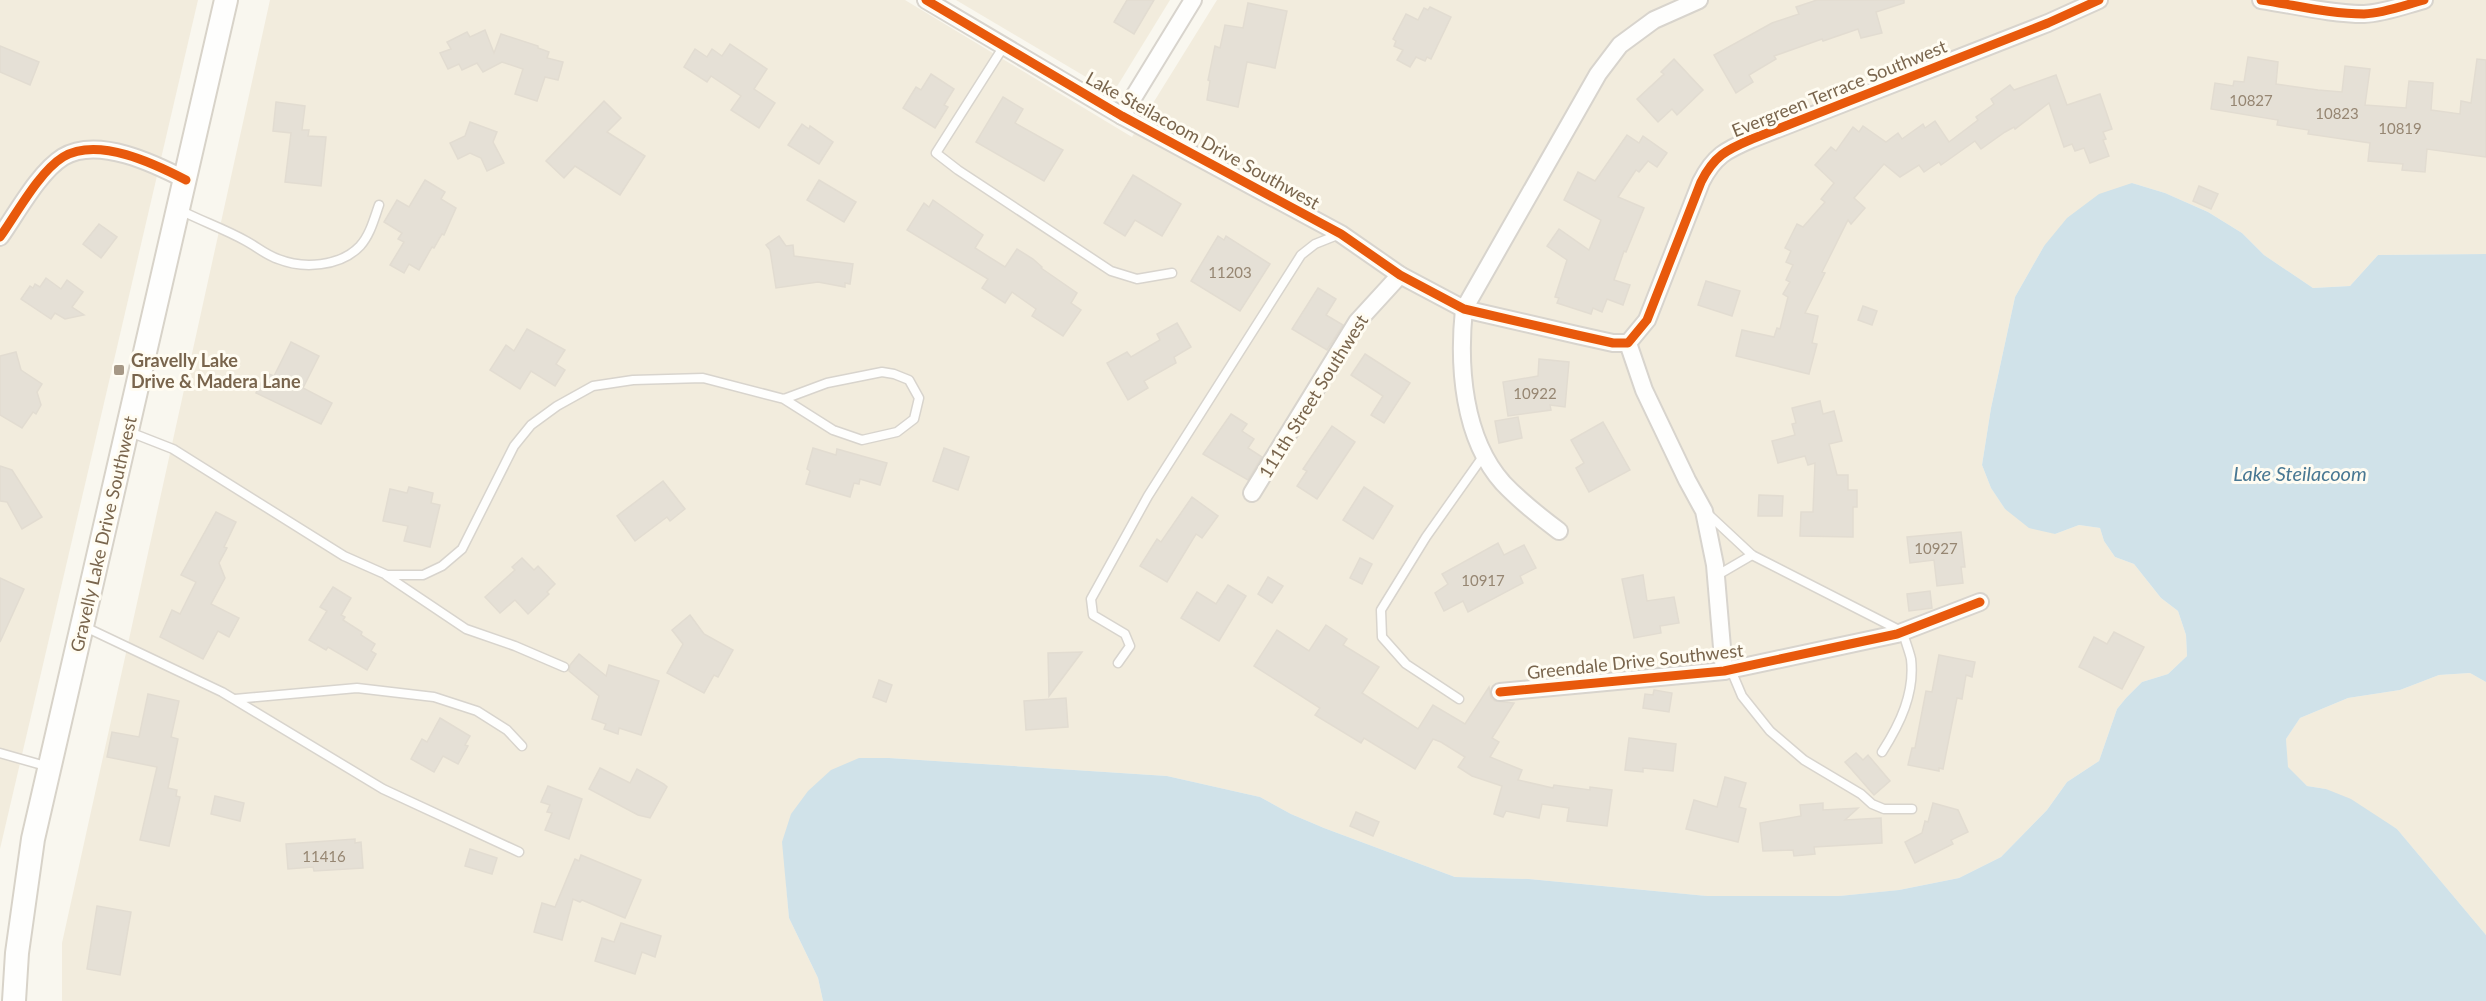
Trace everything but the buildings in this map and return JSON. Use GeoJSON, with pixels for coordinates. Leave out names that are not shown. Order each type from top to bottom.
{"type":"FeatureCollection","features":[{"type":"Feature","properties":{"kind":"main road","name":"Gravelly Lake Drive Southwest"},"geometry":{"type":"LineString","coordinates":[[14,1001],[17,953],[33,839],[226,0]]}},
{"type":"Feature","properties":{"kind":"street","name":"Lake Steilacoom Drive Southwest"},"geometry":{"type":"LineString","coordinates":[[926,0],[1122,116],[1341,234],[1400,275],[1464,309],[1613,343],[1628,343]]}},
{"type":"Feature","properties":{"kind":"street"},"geometry":{"type":"LineString","coordinates":[[1122,116],[1193,0]]}},
{"type":"Feature","properties":{"kind":"street"},"geometry":{"type":"LineString","coordinates":[[1558,531],[1502,482],[1477,443],[1469,414],[1460,342],[1464,309],[1598,74],[1620,45],[1654,20],[1700,0]]}},
{"type":"Feature","properties":{"kind":"street","name":"Evergreen Terrace Southwest"},"geometry":{"type":"LineString","coordinates":[[1628,343],[1647,320],[1701,182],[1718,156],[1752,138],[2048,23],[2099,0]]}},
{"type":"Feature","properties":{"kind":"street"},"geometry":{"type":"LineString","coordinates":[[2261,0],[2365,14],[2424,0]]}},
{"type":"Feature","properties":{"kind":"street"},"geometry":{"type":"LineString","coordinates":[[0,237],[39,182],[65,156],[96,151],[131,156],[155,164],[186,180]]}},
{"type":"Feature","properties":{"kind":"street","name":"111th Street Southwest"},"geometry":{"type":"LineString","coordinates":[[1252,493],[1357,322],[1400,275]]}},
{"type":"Feature","properties":{"kind":"street"},"geometry":{"type":"LineString","coordinates":[[1628,343],[1644,390],[1704,511],[1715,565],[1728,670]]}},
{"type":"Feature","properties":{"kind":"street","name":"Greendale Drive Southwest"},"geometry":{"type":"LineString","coordinates":[[1500,692],[1728,670],[1903,632],[1980,602]]}},
{"type":"Feature","properties":{"kind":"lane"},"geometry":{"type":"LineString","coordinates":[[1004,46],[936,153],[1111,271],[1137,279],[1172,273]]}},
{"type":"Feature","properties":{"kind":"lane"},"geometry":{"type":"LineString","coordinates":[[179,210],[246,240],[279,260],[293,264],[313,265],[332,262],[348,256],[360,246],[370,231],[379,205]]}},
{"type":"Feature","properties":{"kind":"lane"},"geometry":{"type":"LineString","coordinates":[[1118,663],[1130,646],[1125,634],[1093,615],[1091,599],[1148,496],[1301,255],[1315,244],[1341,234]]}},
{"type":"Feature","properties":{"kind":"lane"},"geometry":{"type":"LineString","coordinates":[[387,575],[423,575],[442,566],[462,549],[514,446],[531,425],[557,406],[593,386],[633,380],[703,378],[784,399],[833,430],[862,440],[897,432],[914,419],[919,398],[909,381],[894,374],[882,372],[827,383],[784,399]]}},
{"type":"Feature","properties":{"kind":"lane"},"geometry":{"type":"LineString","coordinates":[[127,431],[173,449],[344,556],[387,575],[466,629],[515,646],[564,667]]}},
{"type":"Feature","properties":{"kind":"lane"},"geometry":{"type":"LineString","coordinates":[[1459,699],[1406,663],[1382,637],[1381,610],[1426,537],[1484,455]]}},
{"type":"Feature","properties":{"kind":"lane"},"geometry":{"type":"LineString","coordinates":[[1704,511],[1752,555],[1903,632],[1911,659],[1906,705],[1898,726],[1882,752]]}},
{"type":"Feature","properties":{"kind":"lane"},"geometry":{"type":"LineString","coordinates":[[1715,576],[1752,555]]}},
{"type":"Feature","properties":{"kind":"lane"},"geometry":{"type":"LineString","coordinates":[[82,626],[234,699],[383,789],[519,852]]}},
{"type":"Feature","properties":{"kind":"lane"},"geometry":{"type":"LineString","coordinates":[[1728,670],[1742,696],[1770,731],[1804,760],[1861,794],[1872,804],[1884,809],[1912,809]]}},
{"type":"Feature","properties":{"kind":"lane"},"geometry":{"type":"LineString","coordinates":[[234,699],[357,688],[434,697],[477,711],[507,730],[522,746]]}},
{"type":"Feature","properties":{"kind":"lane"},"geometry":{"type":"LineString","coordinates":[[0,753],[50,768]]}},
{"type":"Feature","properties":{"kind":"shaded area"},"geometry":{"type":"Polygon","coordinates":[[[0,0],[198,0],[0,849],[0,0]]]}},
{"type":"Feature","properties":{"kind":"shaded area"},"geometry":{"type":"Polygon","coordinates":[[[270,0],[905,0],[1132,137],[1217,0],[2486,0],[2486,254],[2378,255],[2350,286],[2313,288],[2264,255],[2242,233],[2208,212],[2165,193],[2132,183],[2044,246],[2015,297],[1991,408],[1982,465],[1991,488],[2005,509],[2055,534],[2079,525],[2100,528],[2104,541],[2115,557],[2134,564],[2161,598],[2178,611],[2186,635],[2187,656],[2168,674],[2142,682],[2126,698],[2117,709],[2099,761],[2067,782],[2047,810],[2001,857],[1959,878],[1899,890],[1839,896],[1707,896],[1529,879],[1455,877],[1324,828],[1260,797],[1167,776],[860,758],[786,883],[789,918],[818,978],[823,1001],[62,1001],[62,943],[270,0]]]}},
{"type":"Feature","properties":{"kind":"shaded area"},"geometry":{"type":"Polygon","coordinates":[[[956,0],[1170,0],[1113,93],[956,0]]]}},
{"type":"Feature","properties":{"kind":"shaded area"},"geometry":{"type":"Polygon","coordinates":[[[2470,673],[2486,682],[2486,935],[2397,829],[2326,789],[2307,786],[2287,767],[2286,739],[2300,718],[2348,698],[2400,690],[2439,675],[2470,673]]]}},
{"type":"Feature","properties":{"kind":"water","name":"Lake Steilacoom"},"geometry":{"type":"Polygon","coordinates":[[[2132,183],[2165,193],[2208,212],[2242,233],[2264,255],[2313,288],[2350,286],[2378,255],[2486,254],[2486,682],[2470,673],[2439,675],[2400,690],[2348,698],[2300,718],[2286,739],[2288,767],[2307,786],[2326,789],[2351,799],[2397,829],[2486,935],[2486,1001],[823,1001],[818,978],[789,918],[782,842],[791,814],[808,791],[831,770],[859,758],[1167,776],[1260,797],[1324,828],[1455,877],[1529,879],[1707,896],[1839,896],[1899,890],[1959,878],[2001,857],[2047,810],[2067,782],[2099,761],[2117,709],[2126,698],[2142,682],[2168,674],[2187,656],[2186,635],[2178,611],[2161,598],[2134,564],[2115,557],[2104,541],[2100,528],[2079,525],[2055,534],[2029,528],[2005,509],[1991,488],[1982,465],[1991,408],[2015,297],[2044,246],[2067,218],[2099,194],[2132,183]]]}},
{"type":"Feature","properties":{"kind":"cycle path"},"geometry":{"type":"LineString","coordinates":[[926,0],[1122,116],[1341,234],[1400,275],[1464,309],[1613,343],[1628,343],[1647,320],[1701,182],[1711,166],[1722,155],[1752,139],[2048,23],[2099,0]]}},
{"type":"Feature","properties":{"kind":"cycle path"},"geometry":{"type":"LineString","coordinates":[[2261,0],[2351,14],[2372,13],[2424,0]]}},
{"type":"Feature","properties":{"kind":"cycle path"},"geometry":{"type":"LineString","coordinates":[[0,237],[45,172],[63,157],[77,151],[93,149],[126,155],[143,160],[186,180]]}},
{"type":"Feature","properties":{"kind":"cycle path"},"geometry":{"type":"LineString","coordinates":[[1500,692],[1724,671],[1897,634],[1980,602]]}},
{"type":"Feature","properties":{"kind":"place","name":"Gravelly Lake Drive & Madera Lane"},"geometry":{"type":"Point","coordinates":[119,370]}}]}
